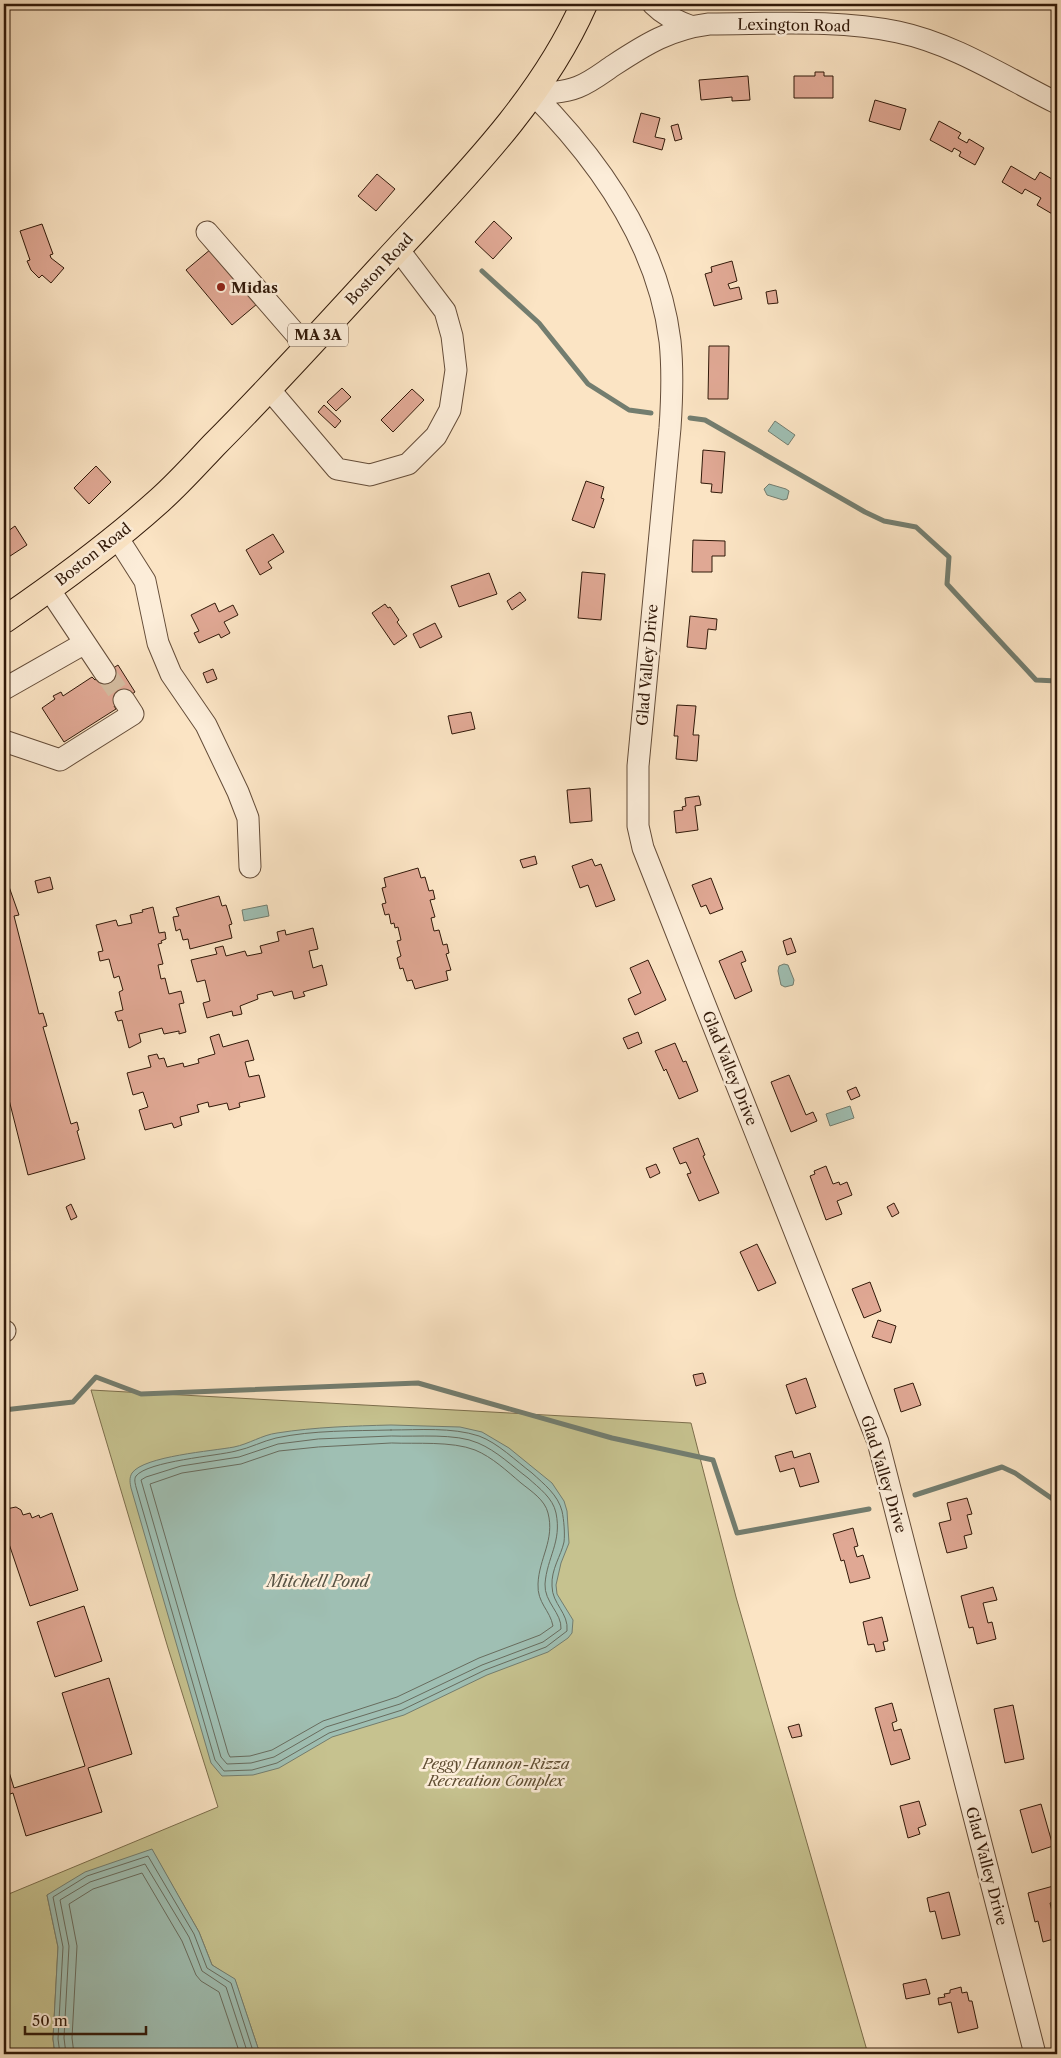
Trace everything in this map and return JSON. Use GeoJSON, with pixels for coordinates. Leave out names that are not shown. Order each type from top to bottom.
{"type":"FeatureCollection","features":[{"type":"Feature","properties":{"kind":"main road","name":"Boston Road"},"geometry":{"type":"LineString","coordinates":[[4,620],[49,589],[117,537],[161,499],[269,389],[474,165],[532,93],[565,42],[584,4]]}},
{"type":"Feature","properties":{"kind":"street"},"geometry":{"type":"LineString","coordinates":[[653,4],[660,11],[675,20],[690,26]]}},
{"type":"Feature","properties":{"kind":"street","name":"Lexington Road"},"geometry":{"type":"LineString","coordinates":[[532,93],[576,88],[589,82],[656,38],[690,26],[709,24],[823,25],[877,28],[923,39],[967,57],[1057,103]]}},
{"type":"Feature","properties":{"kind":"street","name":"Glad Valley Drive"},"geometry":{"type":"LineString","coordinates":[[532,93],[562,124],[588,156],[620,201],[652,266],[660,291],[670,341],[672,402],[638,766],[638,826],[643,848],[878,1442],[1032,2053]]}},
{"type":"Feature","properties":{"kind":"street"},"geometry":{"type":"LineString","coordinates":[[207,232],[307,347]]}},
{"type":"Feature","properties":{"kind":"street"},"geometry":{"type":"LineString","coordinates":[[269,389],[337,469],[370,476],[408,464],[436,436],[450,410],[456,370],[452,336],[445,311],[398,249]]}},
{"type":"Feature","properties":{"kind":"street"},"geometry":{"type":"LineString","coordinates":[[117,537],[145,581],[158,643],[172,674],[206,726],[232,778],[248,818],[250,867]]}},
{"type":"Feature","properties":{"kind":"street"},"geometry":{"type":"LineString","coordinates":[[49,589],[105,673]]}},
{"type":"Feature","properties":{"kind":"street"},"geometry":{"type":"LineString","coordinates":[[4,689],[85,642]]}},
{"type":"Feature","properties":{"kind":"street"},"geometry":{"type":"LineString","coordinates":[[4,741],[60,760],[133,714],[124,700]]}},
{"type":"Feature","properties":{"kind":"green space","name":"Peggy Hannon-Rizza Recreation Complex"},"geometry":{"type":"Polygon","coordinates":[[[91,1390],[691,1423],[736,1597],[868,2054],[260,2054],[235,1980],[212,1965],[199,1932],[152,1850],[47,1895],[58,1947],[53,2039],[55,2054],[4,2054],[4,1896],[218,1807],[168,1648],[91,1390]]]}},
{"type":"Feature","properties":{"kind":"water"},"geometry":{"type":"Polygon","coordinates":[[[775,421],[795,435],[788,445],[768,431],[775,421]]]}},
{"type":"Feature","properties":{"kind":"water"},"geometry":{"type":"Polygon","coordinates":[[[769,484],[789,491],[787,499],[783,500],[767,495],[764,489],[769,484]]]}},
{"type":"Feature","properties":{"kind":"water"},"geometry":{"type":"Polygon","coordinates":[[[267,905],[269,916],[244,921],[242,910],[267,905]]]}},
{"type":"Feature","properties":{"kind":"water"},"geometry":{"type":"Polygon","coordinates":[[[788,965],[794,980],[793,985],[785,987],[781,985],[778,971],[779,966],[788,965]]]}},
{"type":"Feature","properties":{"kind":"water"},"geometry":{"type":"Polygon","coordinates":[[[850,1106],[854,1118],[830,1126],[826,1114],[850,1106]]]}},
{"type":"Feature","properties":{"kind":"water","name":"Mitchell Pond"},"geometry":{"type":"Polygon","coordinates":[[[391,1425],[460,1427],[482,1432],[509,1448],[552,1483],[564,1501],[567,1511],[569,1543],[561,1563],[556,1585],[557,1594],[573,1620],[572,1633],[548,1652],[487,1675],[404,1715],[332,1737],[279,1768],[253,1775],[222,1776],[211,1763],[131,1488],[131,1475],[139,1467],[150,1462],[180,1455],[234,1447],[271,1434],[320,1428],[391,1425]]]}},
{"type":"Feature","properties":{"kind":"water"},"geometry":{"type":"Polygon","coordinates":[[[152,1849],[199,1932],[212,1965],[235,1979],[260,2054],[55,2054],[53,2039],[58,1947],[47,1895],[85,1872],[152,1849]]]}},
{"type":"Feature","properties":{"kind":"building"},"geometry":{"type":"Polygon","coordinates":[[[815,72],[824,72],[824,76],[833,76],[833,98],[794,98],[794,76],[815,76],[815,72]]]}},
{"type":"Feature","properties":{"kind":"building"},"geometry":{"type":"Polygon","coordinates":[[[748,76],[750,100],[732,101],[732,97],[701,100],[699,80],[748,76]]]}},
{"type":"Feature","properties":{"kind":"building"},"geometry":{"type":"Polygon","coordinates":[[[875,100],[906,109],[900,130],[869,121],[875,100]]]}},
{"type":"Feature","properties":{"kind":"building"},"geometry":{"type":"Polygon","coordinates":[[[641,113],[660,118],[655,137],[665,139],[662,150],[633,142],[641,113]]]}},
{"type":"Feature","properties":{"kind":"building"},"geometry":{"type":"Polygon","coordinates":[[[939,121],[961,133],[958,138],[967,143],[969,139],[984,148],[975,165],[959,156],[961,152],[954,148],[952,152],[930,140],[939,121]]]}},
{"type":"Feature","properties":{"kind":"building"},"geometry":{"type":"Polygon","coordinates":[[[678,124],[682,139],[675,141],[671,126],[678,124]]]}},
{"type":"Feature","properties":{"kind":"building"},"geometry":{"type":"Polygon","coordinates":[[[1011,166],[1035,180],[1040,172],[1057,182],[1057,209],[1054,215],[1037,205],[1041,198],[1025,189],[1022,194],[1002,182],[1011,166]]]}},
{"type":"Feature","properties":{"kind":"building"},"geometry":{"type":"Polygon","coordinates":[[[377,174],[395,189],[376,211],[358,196],[377,174]]]}},
{"type":"Feature","properties":{"kind":"building"},"geometry":{"type":"Polygon","coordinates":[[[494,221],[512,238],[493,259],[475,242],[494,221]]]}},
{"type":"Feature","properties":{"kind":"building"},"geometry":{"type":"Polygon","coordinates":[[[42,224],[53,254],[50,255],[51,258],[64,268],[51,283],[42,275],[39,278],[31,270],[27,261],[30,260],[20,231],[42,224]]]}},
{"type":"Feature","properties":{"kind":"building","name":"Midas"},"geometry":{"type":"Polygon","coordinates":[[[211,249],[257,304],[232,325],[186,270],[211,249]]]}},
{"type":"Feature","properties":{"kind":"building"},"geometry":{"type":"Polygon","coordinates":[[[732,261],[737,281],[728,284],[730,289],[739,287],[742,299],[714,306],[705,274],[712,272],[711,267],[732,261]]]}},
{"type":"Feature","properties":{"kind":"building"},"geometry":{"type":"Polygon","coordinates":[[[776,290],[778,303],[768,304],[766,292],[776,290]]]}},
{"type":"Feature","properties":{"kind":"building"},"geometry":{"type":"Polygon","coordinates":[[[709,346],[729,346],[728,399],[708,399],[709,346]]]}},
{"type":"Feature","properties":{"kind":"building"},"geometry":{"type":"Polygon","coordinates":[[[342,388],[351,397],[336,411],[327,402],[342,388]]]}},
{"type":"Feature","properties":{"kind":"building"},"geometry":{"type":"Polygon","coordinates":[[[412,389],[424,400],[393,432],[381,420],[412,389]]]}},
{"type":"Feature","properties":{"kind":"building"},"geometry":{"type":"Polygon","coordinates":[[[324,405],[341,421],[335,428],[318,412],[324,405]]]}},
{"type":"Feature","properties":{"kind":"building"},"geometry":{"type":"Polygon","coordinates":[[[703,450],[725,452],[722,493],[711,492],[712,484],[701,483],[703,450]]]}},
{"type":"Feature","properties":{"kind":"building"},"geometry":{"type":"Polygon","coordinates":[[[96,466],[111,482],[89,504],[74,488],[96,466]]]}},
{"type":"Feature","properties":{"kind":"building"},"geometry":{"type":"Polygon","coordinates":[[[586,481],[604,487],[601,498],[604,499],[594,528],[572,520],[586,481]]]}},
{"type":"Feature","properties":{"kind":"building"},"geometry":{"type":"Polygon","coordinates":[[[15,526],[27,545],[4,560],[4,534],[15,526]]]}},
{"type":"Feature","properties":{"kind":"building"},"geometry":{"type":"Polygon","coordinates":[[[273,534],[284,552],[268,562],[272,568],[260,575],[246,550],[273,534]]]}},
{"type":"Feature","properties":{"kind":"building"},"geometry":{"type":"Polygon","coordinates":[[[693,540],[725,541],[725,556],[712,556],[712,572],[692,572],[693,540]]]}},
{"type":"Feature","properties":{"kind":"building"},"geometry":{"type":"Polygon","coordinates":[[[582,572],[605,574],[601,620],[578,618],[582,572]]]}},
{"type":"Feature","properties":{"kind":"building"},"geometry":{"type":"Polygon","coordinates":[[[489,573],[497,594],[459,607],[451,586],[489,573]]]}},
{"type":"Feature","properties":{"kind":"building"},"geometry":{"type":"Polygon","coordinates":[[[520,592],[526,600],[512,610],[507,601],[520,592]]]}},
{"type":"Feature","properties":{"kind":"building"},"geometry":{"type":"Polygon","coordinates":[[[215,603],[219,612],[233,605],[238,615],[224,622],[230,633],[221,638],[219,634],[199,643],[194,633],[199,631],[191,615],[215,603]]]}},
{"type":"Feature","properties":{"kind":"building"},"geometry":{"type":"Polygon","coordinates":[[[385,604],[388,608],[390,607],[399,620],[397,622],[407,636],[394,645],[372,613],[385,604]]]}},
{"type":"Feature","properties":{"kind":"building"},"geometry":{"type":"Polygon","coordinates":[[[690,616],[717,619],[716,630],[708,629],[706,649],[687,647],[690,616]]]}},
{"type":"Feature","properties":{"kind":"building"},"geometry":{"type":"Polygon","coordinates":[[[435,623],[442,637],[420,648],[413,634],[435,623]]]}},
{"type":"Feature","properties":{"kind":"building"},"geometry":{"type":"Polygon","coordinates":[[[118,665],[135,692],[114,706],[116,709],[64,742],[42,708],[55,699],[53,696],[61,692],[63,696],[92,677],[95,680],[118,665]]]}},
{"type":"Feature","properties":{"kind":"building"},"geometry":{"type":"Polygon","coordinates":[[[213,669],[217,679],[207,683],[203,673],[213,669]]]}},
{"type":"Feature","properties":{"kind":"building"},"geometry":{"type":"Polygon","coordinates":[[[677,705],[696,706],[693,735],[699,735],[697,761],[676,759],[678,736],[674,736],[677,705]]]}},
{"type":"Feature","properties":{"kind":"building"},"geometry":{"type":"Polygon","coordinates":[[[471,712],[475,729],[452,734],[448,716],[471,712]]]}},
{"type":"Feature","properties":{"kind":"building"},"geometry":{"type":"Polygon","coordinates":[[[590,788],[592,821],[570,823],[567,790],[590,788]]]}},
{"type":"Feature","properties":{"kind":"building"},"geometry":{"type":"Polygon","coordinates":[[[699,796],[701,805],[695,806],[698,830],[676,833],[674,811],[683,810],[682,807],[686,806],[685,798],[699,796]]]}},
{"type":"Feature","properties":{"kind":"building"},"geometry":{"type":"Polygon","coordinates":[[[535,856],[537,864],[523,868],[520,860],[535,856]]]}},
{"type":"Feature","properties":{"kind":"building"},"geometry":{"type":"Polygon","coordinates":[[[592,859],[595,866],[601,864],[615,900],[596,907],[588,885],[580,888],[572,866],[592,859]]]}},
{"type":"Feature","properties":{"kind":"building"},"geometry":{"type":"Polygon","coordinates":[[[418,868],[421,878],[425,877],[429,891],[433,890],[435,899],[430,900],[435,917],[431,918],[434,931],[439,930],[443,945],[447,944],[449,953],[446,954],[451,970],[446,971],[448,980],[415,989],[412,980],[407,981],[403,968],[400,969],[397,958],[401,956],[397,941],[401,940],[398,927],[395,928],[394,923],[391,924],[389,914],[385,915],[382,904],[386,903],[382,888],[386,887],[384,878],[418,868]]]}},
{"type":"Feature","properties":{"kind":"building"},"geometry":{"type":"Polygon","coordinates":[[[50,877],[53,889],[38,893],[35,881],[50,877]]]}},
{"type":"Feature","properties":{"kind":"building"},"geometry":{"type":"Polygon","coordinates":[[[711,878],[723,909],[710,914],[706,905],[701,907],[692,885],[711,878]]]}},
{"type":"Feature","properties":{"kind":"building"},"geometry":{"type":"Polygon","coordinates":[[[7,881],[19,915],[14,916],[39,1014],[43,1013],[47,1026],[43,1027],[71,1124],[77,1122],[79,1130],[77,1131],[85,1159],[28,1175],[4,1080],[4,882],[7,881]]]}},
{"type":"Feature","properties":{"kind":"building"},"geometry":{"type":"Polygon","coordinates":[[[219,896],[222,906],[226,905],[232,924],[229,925],[232,938],[190,949],[188,939],[183,940],[180,929],[176,931],[173,917],[179,916],[176,908],[219,896]]]}},
{"type":"Feature","properties":{"kind":"building"},"geometry":{"type":"Polygon","coordinates":[[[153,907],[159,933],[165,932],[166,939],[158,944],[163,964],[158,965],[161,979],[165,978],[169,994],[181,991],[184,1003],[179,1004],[186,1032],[179,1034],[179,1031],[164,1034],[162,1028],[139,1034],[141,1042],[129,1048],[122,1020],[118,1021],[115,1012],[123,1010],[119,992],[123,990],[119,976],[114,978],[109,959],[100,961],[98,952],[103,951],[96,925],[116,920],[118,926],[132,923],[130,915],[153,907]]]}},
{"type":"Feature","properties":{"kind":"building"},"geometry":{"type":"Polygon","coordinates":[[[313,928],[318,949],[309,951],[313,968],[322,965],[327,985],[303,992],[305,996],[294,999],[292,991],[274,996],[272,991],[257,995],[258,999],[240,1006],[242,1014],[233,1016],[232,1011],[207,1018],[203,1003],[210,1001],[205,980],[197,982],[191,960],[217,954],[215,948],[223,946],[226,956],[245,951],[247,956],[262,953],[260,946],[279,941],[277,932],[285,930],[286,935],[313,928]]]}},
{"type":"Feature","properties":{"kind":"building"},"geometry":{"type":"Polygon","coordinates":[[[791,938],[796,952],[787,955],[783,941],[791,938]]]}},
{"type":"Feature","properties":{"kind":"building"},"geometry":{"type":"Polygon","coordinates":[[[742,951],[746,961],[741,963],[752,991],[735,999],[719,961],[742,951]]]}},
{"type":"Feature","properties":{"kind":"building"},"geometry":{"type":"Polygon","coordinates":[[[648,960],[666,1000],[635,1015],[628,999],[641,993],[630,968],[648,960]]]}},
{"type":"Feature","properties":{"kind":"building"},"geometry":{"type":"Polygon","coordinates":[[[638,1032],[642,1043],[628,1049],[623,1038],[638,1032]]]}},
{"type":"Feature","properties":{"kind":"building"},"geometry":{"type":"Polygon","coordinates":[[[219,1034],[223,1047],[248,1040],[254,1060],[245,1062],[249,1077],[259,1075],[265,1097],[239,1103],[240,1107],[229,1110],[227,1103],[209,1107],[208,1102],[197,1105],[199,1112],[180,1117],[182,1125],[174,1128],[172,1123],[145,1130],[139,1110],[148,1107],[143,1092],[133,1095],[127,1073],[151,1067],[148,1056],[157,1054],[159,1059],[164,1058],[167,1067],[183,1063],[184,1067],[199,1063],[198,1059],[215,1054],[210,1037],[219,1034]]]}},
{"type":"Feature","properties":{"kind":"building"},"geometry":{"type":"Polygon","coordinates":[[[675,1043],[683,1062],[686,1061],[698,1091],[679,1099],[666,1069],[664,1071],[655,1051],[675,1043]]]}},
{"type":"Feature","properties":{"kind":"building"},"geometry":{"type":"Polygon","coordinates":[[[789,1075],[806,1115],[813,1112],[817,1121],[791,1132],[771,1082],[789,1075]]]}},
{"type":"Feature","properties":{"kind":"building"},"geometry":{"type":"Polygon","coordinates":[[[856,1087],[860,1096],[851,1100],[847,1091],[856,1087]]]}},
{"type":"Feature","properties":{"kind":"building"},"geometry":{"type":"Polygon","coordinates":[[[698,1138],[705,1155],[703,1156],[719,1193],[699,1201],[687,1174],[691,1173],[686,1162],[680,1164],[673,1148],[698,1138]]]}},
{"type":"Feature","properties":{"kind":"building"},"geometry":{"type":"Polygon","coordinates":[[[656,1164],[660,1173],[650,1178],[646,1168],[656,1164]]]}},
{"type":"Feature","properties":{"kind":"building"},"geometry":{"type":"Polygon","coordinates":[[[826,1166],[833,1184],[839,1182],[840,1185],[847,1182],[852,1195],[837,1201],[842,1214],[826,1220],[810,1176],[815,1174],[814,1171],[826,1166]]]}},
{"type":"Feature","properties":{"kind":"building"},"geometry":{"type":"Polygon","coordinates":[[[894,1203],[899,1213],[892,1217],[887,1207],[894,1203]]]}},
{"type":"Feature","properties":{"kind":"building"},"geometry":{"type":"Polygon","coordinates":[[[71,1204],[77,1217],[71,1220],[66,1207],[71,1204]]]}},
{"type":"Feature","properties":{"kind":"building"},"geometry":{"type":"Polygon","coordinates":[[[757,1244],[776,1283],[758,1291],[740,1252],[757,1244]]]}},
{"type":"Feature","properties":{"kind":"building"},"geometry":{"type":"Polygon","coordinates":[[[870,1282],[881,1311],[864,1318],[852,1289],[870,1282]]]}},
{"type":"Feature","properties":{"kind":"building"},"geometry":{"type":"Polygon","coordinates":[[[878,1320],[896,1326],[891,1343],[872,1337],[878,1320]]]}},
{"type":"Feature","properties":{"kind":"building"},"geometry":{"type":"Polygon","coordinates":[[[703,1373],[706,1383],[696,1386],[693,1375],[703,1373]]]}},
{"type":"Feature","properties":{"kind":"building"},"geometry":{"type":"Polygon","coordinates":[[[806,1378],[816,1407],[796,1414],[786,1385],[806,1378]]]}},
{"type":"Feature","properties":{"kind":"building"},"geometry":{"type":"Polygon","coordinates":[[[913,1383],[921,1405],[901,1412],[894,1389],[913,1383]]]}},
{"type":"Feature","properties":{"kind":"building"},"geometry":{"type":"Polygon","coordinates":[[[792,1451],[794,1458],[810,1453],[819,1482],[800,1487],[794,1468],[780,1472],[775,1456],[792,1451]]]}},
{"type":"Feature","properties":{"kind":"building"},"geometry":{"type":"Polygon","coordinates":[[[967,1498],[972,1514],[967,1515],[972,1534],[964,1536],[967,1548],[947,1553],[939,1523],[951,1520],[947,1503],[967,1498]]]}},
{"type":"Feature","properties":{"kind":"building"},"geometry":{"type":"Polygon","coordinates":[[[4,1502],[6,1509],[16,1507],[21,1510],[23,1515],[30,1513],[32,1518],[39,1515],[40,1518],[52,1513],[78,1590],[30,1606],[4,1533],[4,1502]]]}},
{"type":"Feature","properties":{"kind":"building"},"geometry":{"type":"Polygon","coordinates":[[[853,1528],[858,1546],[854,1547],[857,1557],[863,1555],[870,1578],[850,1583],[844,1560],[841,1561],[833,1534],[853,1528]]]}},
{"type":"Feature","properties":{"kind":"building"},"geometry":{"type":"Polygon","coordinates":[[[993,1587],[997,1600],[983,1603],[988,1623],[992,1622],[996,1639],[977,1644],[973,1627],[969,1628],[961,1596],[993,1587]]]}},
{"type":"Feature","properties":{"kind":"building"},"geometry":{"type":"Polygon","coordinates":[[[84,1606],[102,1661],[55,1677],[37,1622],[84,1606]]]}},
{"type":"Feature","properties":{"kind":"building"},"geometry":{"type":"Polygon","coordinates":[[[882,1617],[888,1641],[883,1642],[885,1650],[876,1652],[874,1644],[868,1645],[863,1622],[882,1617]]]}},
{"type":"Feature","properties":{"kind":"building"},"geometry":{"type":"Polygon","coordinates":[[[109,1678],[132,1754],[88,1768],[102,1812],[26,1836],[13,1793],[4,1796],[4,1756],[14,1788],[85,1766],[62,1693],[109,1678]]]}},
{"type":"Feature","properties":{"kind":"building"},"geometry":{"type":"Polygon","coordinates":[[[892,1703],[897,1721],[892,1723],[894,1731],[901,1729],[910,1759],[891,1765],[875,1708],[892,1703]]]}},
{"type":"Feature","properties":{"kind":"building"},"geometry":{"type":"Polygon","coordinates":[[[1013,1705],[1024,1759],[1005,1763],[994,1709],[1013,1705]]]}},
{"type":"Feature","properties":{"kind":"building"},"geometry":{"type":"Polygon","coordinates":[[[799,1724],[802,1736],[792,1738],[788,1727],[799,1724]]]}},
{"type":"Feature","properties":{"kind":"building"},"geometry":{"type":"Polygon","coordinates":[[[919,1801],[926,1825],[918,1828],[920,1834],[908,1838],[900,1806],[919,1801]]]}},
{"type":"Feature","properties":{"kind":"building"},"geometry":{"type":"Polygon","coordinates":[[[1041,1804],[1053,1846],[1032,1853],[1020,1810],[1041,1804]]]}},
{"type":"Feature","properties":{"kind":"building"},"geometry":{"type":"Polygon","coordinates":[[[1057,1885],[1057,1901],[1050,1903],[1054,1920],[1057,1920],[1057,1938],[1043,1942],[1038,1921],[1035,1922],[1028,1893],[1057,1885]]]}},
{"type":"Feature","properties":{"kind":"building"},"geometry":{"type":"Polygon","coordinates":[[[949,1892],[960,1935],[942,1939],[935,1911],[930,1912],[927,1898],[949,1892]]]}},
{"type":"Feature","properties":{"kind":"building"},"geometry":{"type":"Polygon","coordinates":[[[926,1979],[930,1994],[906,1999],[903,1984],[926,1979]]]}},
{"type":"Feature","properties":{"kind":"building"},"geometry":{"type":"Polygon","coordinates":[[[961,1987],[962,1993],[967,1992],[969,2001],[972,2001],[978,2028],[958,2033],[951,2002],[939,2005],[938,1998],[945,1997],[944,1994],[950,1993],[950,1990],[961,1987]]]}},
{"type":"Feature","properties":{"kind":"waterway"},"geometry":{"type":"LineString","coordinates":[[482,271],[539,323],[588,384],[629,410],[651,413]]}},
{"type":"Feature","properties":{"kind":"waterway"},"geometry":{"type":"LineString","coordinates":[[690,418],[705,420],[865,512],[884,521],[916,527],[949,557],[947,584],[1036,680],[1057,681]]}},
{"type":"Feature","properties":{"kind":"waterway"},"geometry":{"type":"LineString","coordinates":[[4,1410],[73,1402],[96,1377],[141,1394],[418,1383],[612,1438],[713,1460],[737,1533],[869,1509]]}},
{"type":"Feature","properties":{"kind":"waterway"},"geometry":{"type":"LineString","coordinates":[[915,1495],[1002,1467],[1015,1473],[1057,1502]]}},
{"type":"Feature","properties":{"kind":"tunnel"},"geometry":{"type":"LineString","coordinates":[[105,673],[124,700]]}},
{"type":"Feature","properties":{"kind":"place","name":"Midas"},"geometry":{"type":"Point","coordinates":[221,287]}}]}
